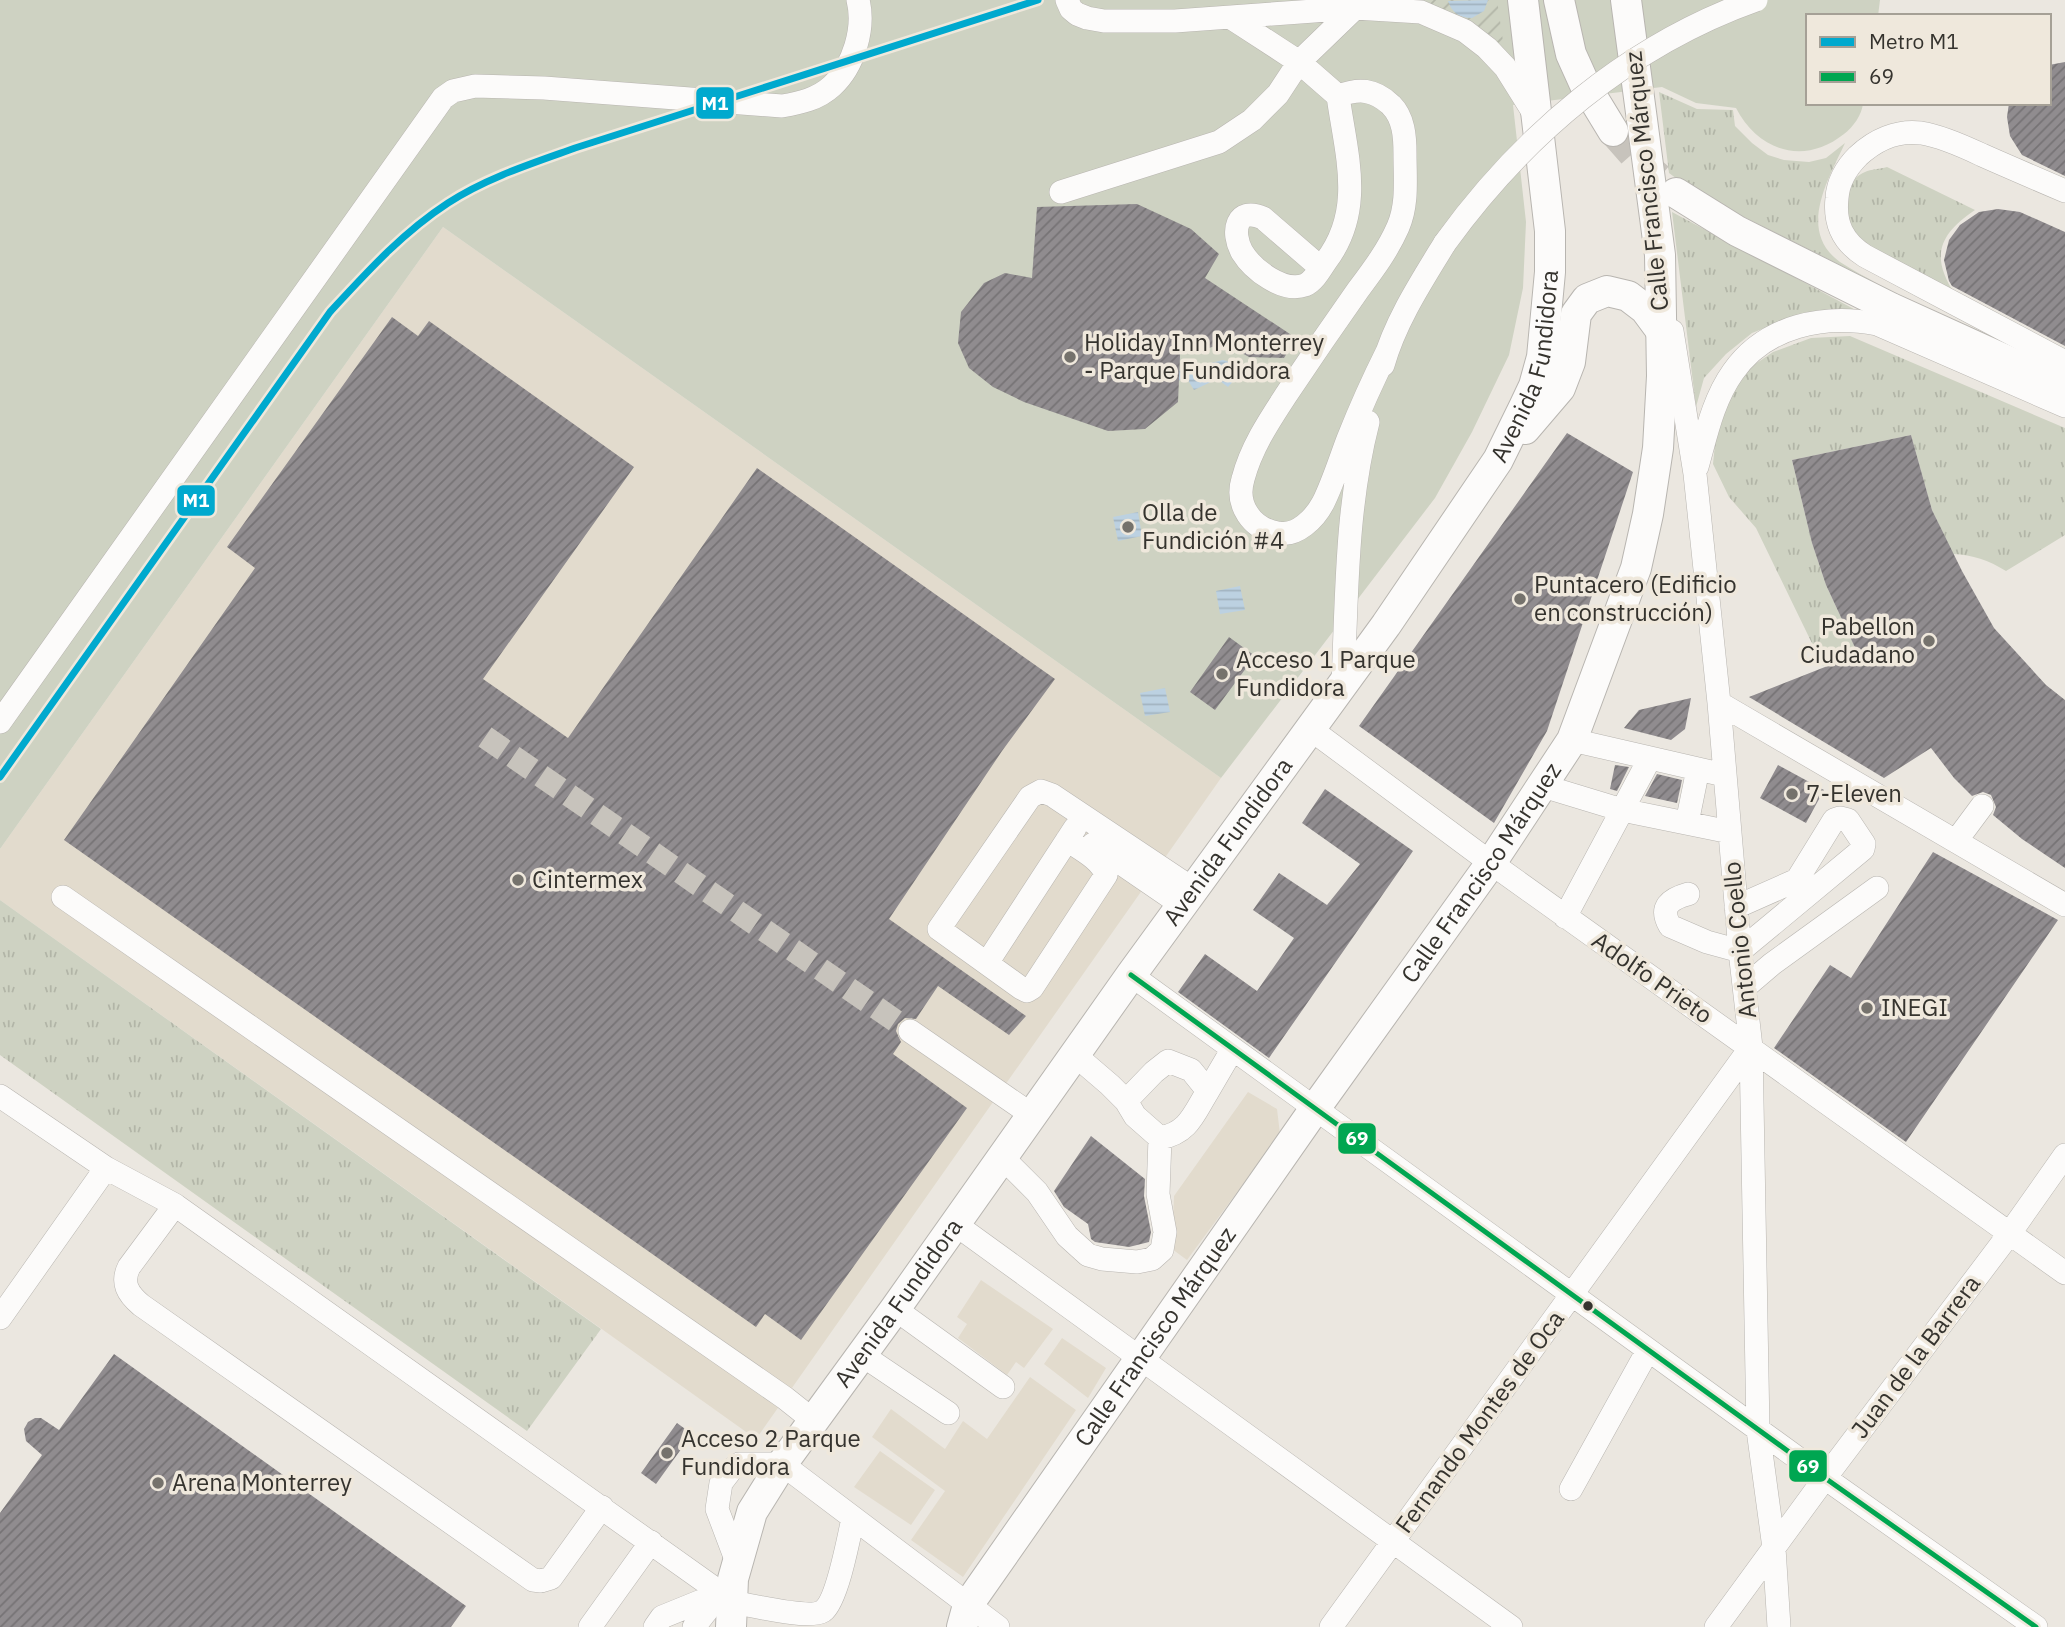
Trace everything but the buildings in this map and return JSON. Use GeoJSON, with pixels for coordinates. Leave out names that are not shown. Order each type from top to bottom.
{"type":"FeatureCollection","features":[{"type":"Feature","properties":{"kind":"main road","name":"Avenida Fundidora"},"geometry":{"type":"LineString","coordinates":[[731,1593],[752,1512],[782,1464],[1131,975],[1386,625],[1498,460],[1534,386],[1542,357],[1550,272],[1550,230],[1523,0]]}},
{"type":"Feature","properties":{"kind":"main road"},"geometry":{"type":"LineString","coordinates":[[1559,0],[1571,54],[1613,131]]}},
{"type":"Feature","properties":{"kind":"main road","name":"Calle Francisco Márquez"},"geometry":{"type":"LineString","coordinates":[[965,1616],[1314,1110],[1491,863],[1572,740],[1636,568],[1658,448],[1662,332],[1660,255],[1626,0]]}},
{"type":"Feature","properties":{"kind":"main road"},"geometry":{"type":"LineString","coordinates":[[1676,193],[1737,232],[1891,308],[2065,387]]}},
{"type":"Feature","properties":{"kind":"main road"},"geometry":{"type":"LineString","coordinates":[[1498,460],[1560,388],[1570,362],[1576,314],[1587,299],[1607,291],[1628,296],[1645,309],[1662,332]]}},
{"type":"Feature","properties":{"kind":"street"},"geometry":{"type":"LineString","coordinates":[[0,722],[443,98],[453,91],[475,86],[544,88],[782,106],[801,103],[832,86],[844,72],[855,50],[860,26],[858,0]]}},
{"type":"Feature","properties":{"kind":"street"},"geometry":{"type":"LineString","coordinates":[[1067,0],[1077,14],[1104,21],[1175,21],[1355,8],[1421,12],[1465,31],[1487,48],[1505,67],[1535,115]]}},
{"type":"Feature","properties":{"kind":"street"},"geometry":{"type":"LineString","coordinates":[[1338,96],[1361,90],[1373,93],[1396,110],[1403,124],[1405,142],[1405,204],[1399,226],[1385,252],[1315,350],[1261,434],[1242,480],[1244,510],[1254,523],[1266,531],[1282,534],[1299,529],[1322,504],[1358,413],[1413,296],[1444,243],[1473,204],[1533,140],[1604,80],[1671,37],[1756,0]]}},
{"type":"Feature","properties":{"kind":"street"},"geometry":{"type":"LineString","coordinates":[[1061,192],[1219,142],[1252,120],[1278,94],[1299,62],[1355,8]]}},
{"type":"Feature","properties":{"kind":"street"},"geometry":{"type":"LineString","coordinates":[[1230,16],[1299,62],[1338,96],[1351,196],[1349,216],[1332,253],[1321,268]]}},
{"type":"Feature","properties":{"kind":"street"},"geometry":{"type":"LineString","coordinates":[[2065,191],[1960,145],[1921,133],[1886,136],[1864,150],[1847,167],[1837,192],[1835,216],[1849,242],[1865,256],[2065,362]]}},
{"type":"Feature","properties":{"kind":"street","name":"Antonio Coello"},"geometry":{"type":"LineString","coordinates":[[1660,255],[1695,474],[1751,1047],[1758,1430],[1774,1548],[1779,1627]]}},
{"type":"Feature","properties":{"kind":"street"},"geometry":{"type":"LineString","coordinates":[[1695,474],[1713,411],[1732,373],[1749,353],[1780,331],[1817,322],[1848,318],[1877,324],[2065,406]]}},
{"type":"Feature","properties":{"kind":"street"},"geometry":{"type":"LineString","coordinates":[[1343,682],[1347,551],[1359,456],[1387,352]]}},
{"type":"Feature","properties":{"kind":"street"},"geometry":{"type":"LineString","coordinates":[[1719,703],[2065,905]]}},
{"type":"Feature","properties":{"kind":"street","name":"Adolfo Prieto"},"geometry":{"type":"LineString","coordinates":[[1309,728],[1491,863],[2065,1273]]}},
{"type":"Feature","properties":{"kind":"street"},"geometry":{"type":"LineString","coordinates":[[1572,740],[1724,775]]}},
{"type":"Feature","properties":{"kind":"street"},"geometry":{"type":"LineString","coordinates":[[1565,916],[1650,758]]}},
{"type":"Feature","properties":{"kind":"street"},"geometry":{"type":"LineString","coordinates":[[1687,823],[1698,769]]}},
{"type":"Feature","properties":{"kind":"street"},"geometry":{"type":"LineString","coordinates":[[1543,786],[1622,810],[1730,832]]}},
{"type":"Feature","properties":{"kind":"street"},"geometry":{"type":"LineString","coordinates":[[1041,791],[1052,795],[1074,829],[1104,867],[1106,875],[1032,988],[1027,991],[939,929],[1030,797],[1041,791]]}},
{"type":"Feature","properties":{"kind":"street"},"geometry":{"type":"LineString","coordinates":[[1955,841],[1982,806]]}},
{"type":"Feature","properties":{"kind":"street"},"geometry":{"type":"LineString","coordinates":[[1074,829],[1188,897]]}},
{"type":"Feature","properties":{"kind":"street"},"geometry":{"type":"LineString","coordinates":[[987,963],[1074,829]]}},
{"type":"Feature","properties":{"kind":"street"},"geometry":{"type":"LineString","coordinates":[[1745,987],[1772,964],[1877,888]]}},
{"type":"Feature","properties":{"kind":"street"},"geometry":{"type":"LineString","coordinates":[[1688,894],[1674,898],[1667,904],[1664,915],[1670,926],[1707,942],[1740,951],[1799,890],[1736,907]]}},
{"type":"Feature","properties":{"kind":"street"},"geometry":{"type":"LineString","coordinates":[[63,897],[785,1398],[814,1421]]}},
{"type":"Feature","properties":{"kind":"street"},"geometry":{"type":"LineString","coordinates":[[1131,975],[1758,1430],[2036,1627]]}},
{"type":"Feature","properties":{"kind":"street"},"geometry":{"type":"LineString","coordinates":[[910,1031],[1032,1115]]}},
{"type":"Feature","properties":{"kind":"street","name":"Fernando Montes de Oca"},"geometry":{"type":"LineString","coordinates":[[1331,1627],[1751,1047]]}},
{"type":"Feature","properties":{"kind":"street"},"geometry":{"type":"LineString","coordinates":[[1160,1138],[1175,1136],[1187,1126],[1231,1050]]}},
{"type":"Feature","properties":{"kind":"street"},"geometry":{"type":"LineString","coordinates":[[1002,1157],[1037,1192],[1067,1236],[1088,1255],[1137,1262],[1152,1259],[1163,1250],[1165,1232],[1158,1194],[1160,1138],[1135,1115],[1126,1101],[1075,1055]]}},
{"type":"Feature","properties":{"kind":"street"},"geometry":{"type":"LineString","coordinates":[[1126,1101],[1168,1061],[1191,1070],[1208,1091]]}},
{"type":"Feature","properties":{"kind":"street"},"geometry":{"type":"LineString","coordinates":[[0,1096],[175,1205],[650,1542],[731,1593],[808,1614],[823,1611],[831,1601],[853,1518]]}},
{"type":"Feature","properties":{"kind":"street","name":"Juan de la Barrera"},"geometry":{"type":"LineString","coordinates":[[1716,1627],[2010,1233],[2065,1155]]}},
{"type":"Feature","properties":{"kind":"street"},"geometry":{"type":"LineString","coordinates":[[0,1318],[102,1158]]}},
{"type":"Feature","properties":{"kind":"street"},"geometry":{"type":"LineString","coordinates":[[175,1205],[125,1275],[129,1295],[175,1329],[533,1580],[551,1578],[602,1507]]}},
{"type":"Feature","properties":{"kind":"street"},"geometry":{"type":"LineString","coordinates":[[955,1224],[1511,1627]]}},
{"type":"Feature","properties":{"kind":"street"},"geometry":{"type":"LineString","coordinates":[[895,1309],[1003,1387]]}},
{"type":"Feature","properties":{"kind":"street"},"geometry":{"type":"LineString","coordinates":[[1571,1489],[1648,1350]]}},
{"type":"Feature","properties":{"kind":"street"},"geometry":{"type":"LineString","coordinates":[[862,1355],[948,1413]]}},
{"type":"Feature","properties":{"kind":"street"},"geometry":{"type":"LineString","coordinates":[[731,1593],[716,1509],[721,1483],[739,1464],[782,1464],[853,1518],[965,1616],[998,1627]]}},
{"type":"Feature","properties":{"kind":"street"},"geometry":{"type":"LineString","coordinates":[[590,1627],[650,1542]]}},
{"type":"Feature","properties":{"kind":"street"},"geometry":{"type":"LineString","coordinates":[[655,1627],[663,1617],[731,1593]]}},
{"type":"Feature","properties":{"kind":"street"},"geometry":{"type":"LineString","coordinates":[[694,1627],[731,1593]]}},
{"type":"Feature","properties":{"kind":"shaded area","name":"Cintermex"},"geometry":{"type":"Polygon","coordinates":[[[443,227],[1221,778],[756,1439],[0,900],[0,849],[443,227]]]}},
{"type":"Feature","properties":{"kind":"shaded area"},"geometry":{"type":"Polygon","coordinates":[[[1248,1092],[1277,1109],[1280,1134],[1187,1260],[1172,1249],[1174,1196],[1248,1092]]]}},
{"type":"Feature","properties":{"kind":"shaded area"},"geometry":{"type":"Polygon","coordinates":[[[981,1280],[1053,1329],[1024,1368],[1016,1362],[1007,1375],[958,1338],[967,1324],[957,1317],[981,1280]]]}},
{"type":"Feature","properties":{"kind":"shaded area"},"geometry":{"type":"Polygon","coordinates":[[[1062,1338],[1106,1368],[1088,1398],[1044,1364],[1062,1338]]]}},
{"type":"Feature","properties":{"kind":"shaded area"},"geometry":{"type":"Polygon","coordinates":[[[1030,1377],[1076,1410],[963,1577],[911,1540],[945,1491],[872,1437],[891,1409],[945,1449],[963,1421],[987,1439],[1030,1377]]]}},
{"type":"Feature","properties":{"kind":"shaded area"},"geometry":{"type":"Polygon","coordinates":[[[880,1451],[935,1490],[911,1525],[854,1487],[880,1451]]]}},
{"type":"Feature","properties":{"kind":"green space"},"geometry":{"type":"Polygon","coordinates":[[[0,0],[1880,0],[1878,14],[1806,14],[1806,105],[1862,105],[1859,116],[1847,131],[1829,144],[1813,149],[1798,151],[1769,144],[1745,123],[1736,108],[1696,103],[1662,87],[1513,105],[1526,222],[1523,288],[1509,355],[1472,432],[1435,498],[1221,778],[443,227],[0,849],[0,0]]]}},
{"type":"Feature","properties":{"kind":"green space"},"geometry":{"type":"Polygon","coordinates":[[[1410,0],[1497,0],[1506,62],[1410,0]]]}},
{"type":"Feature","properties":{"kind":"green space"},"geometry":{"type":"Polygon","coordinates":[[[1659,92],[1697,109],[1733,110],[1735,126],[1752,143],[1768,155],[1784,160],[1809,162],[1826,158],[1845,143],[1820,205],[1820,236],[1827,250],[1840,262],[1878,284],[1696,193],[1669,173],[1659,92]]]}},
{"type":"Feature","properties":{"kind":"green space"},"geometry":{"type":"Polygon","coordinates":[[[1887,167],[1975,210],[1953,228],[1942,247],[1943,269],[1955,294],[1854,245],[1846,205],[1849,186],[1865,172],[1887,167]]]}},
{"type":"Feature","properties":{"kind":"green space"},"geometry":{"type":"Polygon","coordinates":[[[1672,212],[1882,324],[1788,319],[1752,333],[1726,354],[1704,378],[1696,407],[1672,212]]]}},
{"type":"Feature","properties":{"kind":"green space"},"geometry":{"type":"Polygon","coordinates":[[[1850,336],[2065,428],[2065,535],[2006,571],[1980,559],[1953,554],[1932,510],[1911,435],[1792,460],[1812,543],[1826,585],[1858,654],[1823,666],[1756,528],[1729,497],[1713,464],[1718,414],[1731,390],[1751,367],[1773,352],[1811,338],[1850,336]]]}},
{"type":"Feature","properties":{"kind":"green space"},"geometry":{"type":"Polygon","coordinates":[[[0,900],[601,1329],[527,1431],[0,1055],[0,900]]]}},
{"type":"Feature","properties":{"kind":"water"},"geometry":{"type":"Polygon","coordinates":[[[1488,0],[1484,11],[1472,18],[1457,14],[1448,1],[1488,0]]]}},
{"type":"Feature","properties":{"kind":"water"},"geometry":{"type":"Polygon","coordinates":[[[1223,360],[1246,367],[1228,387],[1217,379],[1194,390],[1186,377],[1164,388],[1157,376],[1223,360]]]}},
{"type":"Feature","properties":{"kind":"water"},"geometry":{"type":"Polygon","coordinates":[[[1138,512],[1142,536],[1118,541],[1113,517],[1138,512]]]}},
{"type":"Feature","properties":{"kind":"water"},"geometry":{"type":"Polygon","coordinates":[[[1240,586],[1245,610],[1220,614],[1216,591],[1240,586]]]}},
{"type":"Feature","properties":{"kind":"water"},"geometry":{"type":"Polygon","coordinates":[[[1165,688],[1170,712],[1145,716],[1140,693],[1165,688]]]}},
{"type":"Feature","properties":{"kind":"tunnel"},"geometry":{"type":"LineString","coordinates":[[1613,131],[1641,163],[1659,178]]}},
{"type":"Feature","properties":{"kind":"tunnel"},"geometry":{"type":"LineString","coordinates":[[485,737],[910,1031]]}},
{"type":"Feature","properties":{"kind":"metro line","name":"M1"},"geometry":{"type":"LineString","coordinates":[[0,777],[330,312],[386,254],[431,215],[478,186],[559,154],[1038,0]]}},
{"type":"Feature","properties":{"kind":"transit line","name":"69"},"geometry":{"type":"LineString","coordinates":[[1131,975],[1825,1478],[2036,1627]]}},
{"type":"Feature","properties":{"kind":"place","name":"Holiday Inn Monterrey - Parque Fundidora"},"geometry":{"type":"Point","coordinates":[1070,357]}},
{"type":"Feature","properties":{"kind":"place","name":"Olla de Fundición #4"},"geometry":{"type":"Point","coordinates":[1128,527]}},
{"type":"Feature","properties":{"kind":"place","name":"Puntacero (Edificio en construcción)"},"geometry":{"type":"Point","coordinates":[1520,599]}},
{"type":"Feature","properties":{"kind":"place","name":"Pabellon Ciudadano"},"geometry":{"type":"Point","coordinates":[1929,641]}},
{"type":"Feature","properties":{"kind":"place","name":"Acceso 1 Parque Fundidora"},"geometry":{"type":"Point","coordinates":[1222,674]}},
{"type":"Feature","properties":{"kind":"place","name":"7-Eleven"},"geometry":{"type":"Point","coordinates":[1792,794]}},
{"type":"Feature","properties":{"kind":"place","name":"Cintermex"},"geometry":{"type":"Point","coordinates":[518,880]}},
{"type":"Feature","properties":{"kind":"place","name":"INEGI"},"geometry":{"type":"Point","coordinates":[1867,1008]}},
{"type":"Feature","properties":{"kind":"place","name":"Acceso 2 Parque Fundidora"},"geometry":{"type":"Point","coordinates":[667,1453]}},
{"type":"Feature","properties":{"kind":"place","name":"Arena Monterrey"},"geometry":{"type":"Point","coordinates":[158,1483]}}]}
